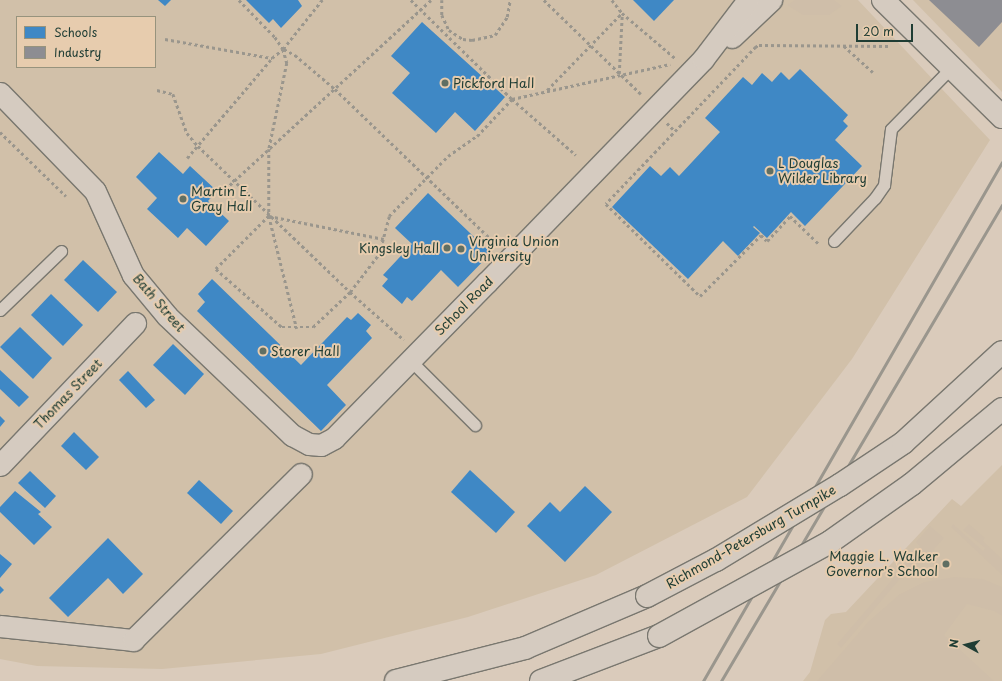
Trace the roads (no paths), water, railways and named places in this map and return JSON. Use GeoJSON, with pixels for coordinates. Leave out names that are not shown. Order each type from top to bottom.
{"type":"FeatureCollection","features":[{"type":"Feature","properties":{"kind":"main road"},"geometry":{"type":"LineString","coordinates":[[882,0],[1002,117]]}},
{"type":"Feature","properties":{"kind":"main road","name":"Richmond-Petersburg Turnpike"},"geometry":{"type":"LineString","coordinates":[[396,681],[525,648],[647,596],[716,560],[840,485],[903,443],[1002,352]]}},
{"type":"Feature","properties":{"kind":"main road"},"geometry":{"type":"LineString","coordinates":[[541,681],[659,636],[830,542],[912,484],[1002,409]]}},
{"type":"Feature","properties":{"kind":"street","name":"School Road"},"geometry":{"type":"LineString","coordinates":[[321,445],[334,438],[409,351],[703,59],[748,0]]}},
{"type":"Feature","properties":{"kind":"street","name":"School Road"},"geometry":{"type":"LineString","coordinates":[[703,59],[728,41],[771,0]]}},
{"type":"Feature","properties":{"kind":"street","name":"Bath Street"},"geometry":{"type":"LineString","coordinates":[[0,92],[95,191],[133,275],[168,316],[292,435],[305,443],[321,445]]}},
{"type":"Feature","properties":{"kind":"street","name":"Thomas Street"},"geometry":{"type":"LineString","coordinates":[[0,466],[135,323]]}},
{"type":"Feature","properties":{"kind":"street"},"geometry":{"type":"LineString","coordinates":[[0,626],[133,640],[301,474]]}},
{"type":"Feature","properties":{"kind":"lane"},"geometry":{"type":"LineString","coordinates":[[834,241],[875,198],[884,185],[891,129],[951,68]]}},
{"type":"Feature","properties":{"kind":"lane"},"geometry":{"type":"LineString","coordinates":[[0,310],[61,251]]}},
{"type":"Feature","properties":{"kind":"lane"},"geometry":{"type":"LineString","coordinates":[[409,351],[475,425]]}},
{"type":"Feature","properties":{"kind":"railway"},"geometry":{"type":"LineString","coordinates":[[703,681],[1002,162]]}},
{"type":"Feature","properties":{"kind":"railway"},"geometry":{"type":"LineString","coordinates":[[721,681],[1002,205]]}},
{"type":"Feature","properties":{"kind":"place","name":"Pickford Hall"},"geometry":{"type":"Point","coordinates":[445,83]}},
{"type":"Feature","properties":{"kind":"place","name":"L Douglas Wilder Library"},"geometry":{"type":"Point","coordinates":[770,171]}},
{"type":"Feature","properties":{"kind":"place","name":"Martin E. Gray Hall"},"geometry":{"type":"Point","coordinates":[183,199]}},
{"type":"Feature","properties":{"kind":"place","name":"Kingsley Hall"},"geometry":{"type":"Point","coordinates":[447,248]}},
{"type":"Feature","properties":{"kind":"place","name":"Virginia Union University"},"geometry":{"type":"Point","coordinates":[461,249]}},
{"type":"Feature","properties":{"kind":"place","name":"Storer Hall"},"geometry":{"type":"Point","coordinates":[263,351]}},
{"type":"Feature","properties":{"kind":"place","name":"Maggie L. Walker Governor's School"},"geometry":{"type":"Point","coordinates":[946,564]}}]}
